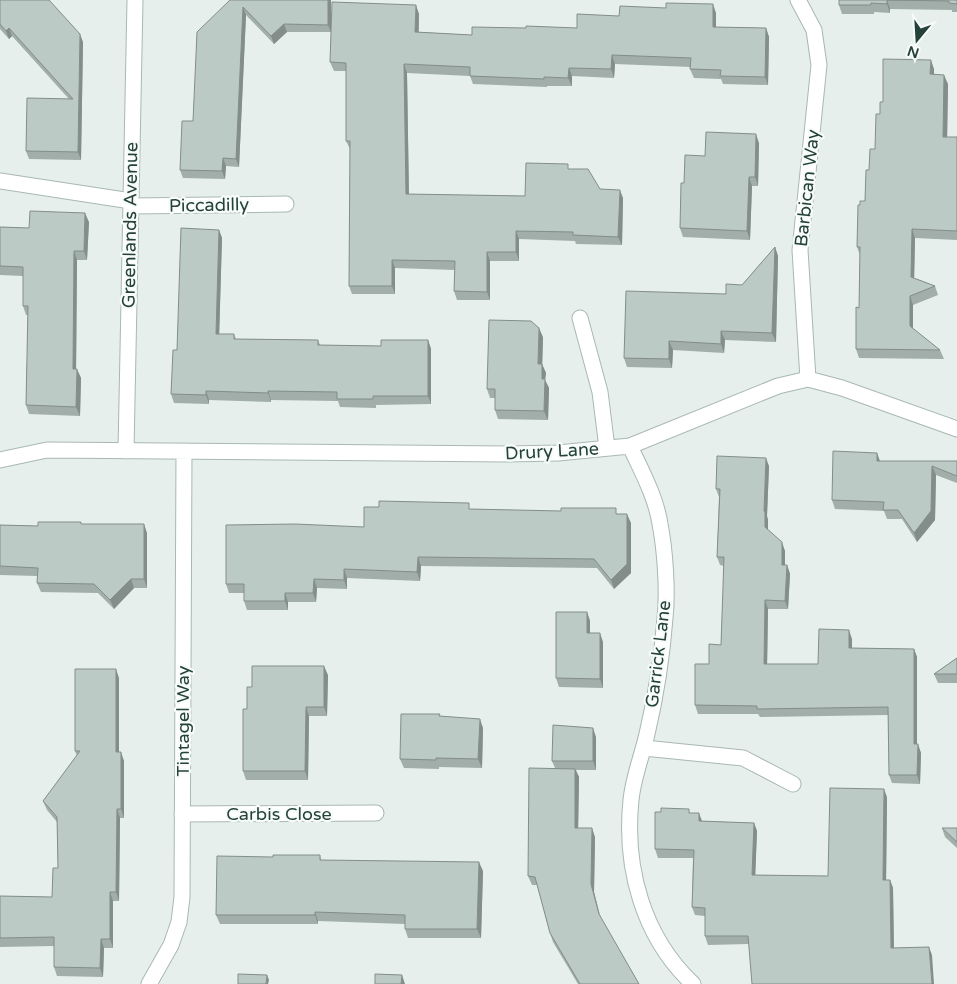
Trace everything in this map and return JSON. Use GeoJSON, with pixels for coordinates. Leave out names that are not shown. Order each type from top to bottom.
{"type":"FeatureCollection","features":[{"type":"Feature","properties":{"kind":"street","name":"Greenlands Avenue"},"geometry":{"type":"LineString","coordinates":[[126,451],[135,0]]}},
{"type":"Feature","properties":{"kind":"street","name":"Barbican Way"},"geometry":{"type":"LineString","coordinates":[[798,0],[814,30],[819,65],[800,250],[808,379]]}},
{"type":"Feature","properties":{"kind":"street","name":"Piccadilly"},"geometry":{"type":"LineString","coordinates":[[0,181],[131,203],[286,204]]}},
{"type":"Feature","properties":{"kind":"street"},"geometry":{"type":"LineString","coordinates":[[580,318],[600,392],[607,448]]}},
{"type":"Feature","properties":{"kind":"street","name":"Drury Lane"},"geometry":{"type":"LineString","coordinates":[[0,460],[46,450],[508,454],[558,453],[630,446],[778,386],[808,379],[842,388],[957,429]]}},
{"type":"Feature","properties":{"kind":"street","name":"Garrick Lane"},"geometry":{"type":"LineString","coordinates":[[630,446],[648,487],[660,522],[666,616],[654,701],[631,799],[630,833],[632,866],[640,898],[650,926],[666,953],[693,984]]}},
{"type":"Feature","properties":{"kind":"street","name":"Tintagel Way"},"geometry":{"type":"LineString","coordinates":[[149,984],[171,945],[179,922],[182,897],[184,451]]}},
{"type":"Feature","properties":{"kind":"street"},"geometry":{"type":"LineString","coordinates":[[644,748],[742,758],[793,784]]}},
{"type":"Feature","properties":{"kind":"street","name":"Carbis Close"},"geometry":{"type":"LineString","coordinates":[[182,814],[376,813]]}},
{"type":"Feature","properties":{"kind":"building"},"geometry":{"type":"Polygon","coordinates":[[[0,0],[49,0],[80,34],[78,152],[26,151],[27,98],[73,99],[9,28],[6,31],[0,24],[0,0]]]}},
{"type":"Feature","properties":{"kind":"building"},"geometry":{"type":"Polygon","coordinates":[[[230,0],[328,0],[328,25],[284,24],[271,36],[243,7],[236,159],[223,158],[222,171],[180,170],[182,121],[193,121],[197,32],[230,0]]]}},
{"type":"Feature","properties":{"kind":"building"},"geometry":{"type":"Polygon","coordinates":[[[839,0],[887,0],[887,4],[839,5],[839,0]]]}},
{"type":"Feature","properties":{"kind":"building"},"geometry":{"type":"Polygon","coordinates":[[[887,0],[957,0],[957,4],[949,3],[949,1],[887,0]]]}},
{"type":"Feature","properties":{"kind":"building"},"geometry":{"type":"Polygon","coordinates":[[[332,2],[416,5],[415,32],[472,35],[472,27],[526,28],[526,26],[577,28],[577,14],[619,16],[620,6],[666,8],[666,3],[713,4],[713,27],[766,28],[765,77],[720,76],[721,70],[690,69],[691,58],[612,55],[611,69],[569,68],[568,78],[470,76],[470,67],[404,64],[406,194],[525,196],[526,163],[568,164],[568,169],[588,169],[600,189],[620,190],[618,237],[573,235],[573,232],[516,231],[516,252],[487,252],[487,292],[454,291],[455,261],[392,260],[392,286],[349,286],[350,141],[346,141],[346,63],[330,62],[332,2]]]}},
{"type":"Feature","properties":{"kind":"building"},"geometry":{"type":"Polygon","coordinates":[[[883,59],[931,60],[930,74],[944,75],[943,137],[957,137],[957,231],[912,229],[911,277],[935,286],[910,296],[910,326],[940,350],[856,349],[856,307],[859,308],[860,247],[857,247],[858,205],[860,205],[860,201],[865,201],[866,170],[869,170],[870,149],[875,149],[876,114],[880,114],[880,102],[883,102],[883,59]]]}},
{"type":"Feature","properties":{"kind":"building"},"geometry":{"type":"Polygon","coordinates":[[[706,132],[756,134],[755,177],[749,177],[747,231],[680,228],[681,183],[684,183],[685,155],[705,156],[706,132]]]}},
{"type":"Feature","properties":{"kind":"building"},"geometry":{"type":"Polygon","coordinates":[[[30,211],[85,213],[84,251],[74,251],[73,369],[77,369],[76,407],[26,405],[28,306],[23,306],[23,267],[0,266],[0,227],[29,228],[30,211]]]}},
{"type":"Feature","properties":{"kind":"building"},"geometry":{"type":"Polygon","coordinates":[[[181,228],[219,230],[216,334],[234,334],[234,339],[318,340],[318,345],[381,346],[381,340],[428,340],[428,396],[373,396],[373,399],[337,399],[337,392],[268,391],[268,393],[206,391],[206,395],[171,394],[173,350],[177,350],[181,228]]]}},
{"type":"Feature","properties":{"kind":"building"},"geometry":{"type":"Polygon","coordinates":[[[775,247],[772,333],[721,331],[721,344],[669,341],[669,359],[624,358],[626,291],[726,294],[726,284],[742,285],[775,247]]]}},
{"type":"Feature","properties":{"kind":"building"},"geometry":{"type":"Polygon","coordinates":[[[489,320],[531,321],[539,328],[538,364],[542,364],[542,379],[545,379],[544,411],[495,410],[495,389],[487,389],[489,320]]]}},
{"type":"Feature","properties":{"kind":"building"},"geometry":{"type":"Polygon","coordinates":[[[833,451],[877,453],[877,461],[957,461],[957,476],[932,466],[931,511],[914,533],[898,510],[883,510],[884,502],[832,500],[833,451]]]}},
{"type":"Feature","properties":{"kind":"building"},"geometry":{"type":"Polygon","coordinates":[[[717,456],[766,458],[765,527],[782,542],[782,565],[787,565],[785,601],[765,600],[764,664],[818,664],[819,629],[849,630],[849,648],[914,649],[914,744],[918,744],[917,775],[889,775],[888,707],[757,709],[757,706],[695,705],[695,664],[709,664],[709,644],[721,645],[724,557],[717,557],[720,489],[716,489],[717,456]]]}},
{"type":"Feature","properties":{"kind":"building"},"geometry":{"type":"Polygon","coordinates":[[[379,501],[469,503],[469,509],[561,511],[561,508],[616,508],[616,514],[627,514],[627,564],[611,580],[594,559],[418,557],[417,572],[344,569],[344,580],[314,579],[313,593],[285,593],[285,601],[244,601],[244,584],[226,584],[226,525],[295,524],[364,527],[364,507],[379,507],[379,501]]]}},
{"type":"Feature","properties":{"kind":"building"},"geometry":{"type":"Polygon","coordinates":[[[38,522],[144,524],[144,579],[131,579],[110,600],[94,584],[37,583],[38,568],[0,566],[0,525],[38,526],[38,522]]]}},
{"type":"Feature","properties":{"kind":"building"},"geometry":{"type":"Polygon","coordinates":[[[556,612],[587,612],[587,633],[600,633],[600,679],[556,678],[556,612]]]}},
{"type":"Feature","properties":{"kind":"building"},"geometry":{"type":"Polygon","coordinates":[[[957,658],[957,674],[934,674],[957,658]]]}},
{"type":"Feature","properties":{"kind":"building"},"geometry":{"type":"Polygon","coordinates":[[[252,666],[324,666],[324,707],[306,707],[305,771],[243,771],[243,709],[247,709],[247,687],[252,687],[252,666]]]}},
{"type":"Feature","properties":{"kind":"building"},"geometry":{"type":"Polygon","coordinates":[[[75,669],[116,669],[116,752],[121,752],[121,809],[117,809],[116,892],[110,892],[110,939],[101,939],[100,968],[54,967],[54,937],[0,938],[0,896],[52,897],[53,868],[58,868],[57,817],[43,801],[80,751],[75,751],[75,669]]]}},
{"type":"Feature","properties":{"kind":"building"},"geometry":{"type":"Polygon","coordinates":[[[401,714],[440,714],[439,716],[480,719],[478,759],[400,759],[401,714]]]}},
{"type":"Feature","properties":{"kind":"building"},"geometry":{"type":"Polygon","coordinates":[[[553,725],[593,728],[593,761],[552,761],[553,725]]]}},
{"type":"Feature","properties":{"kind":"building"},"geometry":{"type":"Polygon","coordinates":[[[529,768],[575,769],[575,828],[592,828],[591,884],[599,914],[639,984],[580,984],[550,933],[535,877],[528,876],[529,768]]]}},
{"type":"Feature","properties":{"kind":"building"},"geometry":{"type":"Polygon","coordinates":[[[830,788],[884,789],[883,880],[890,880],[891,948],[929,947],[932,984],[752,984],[748,936],[705,936],[705,908],[692,907],[694,850],[655,849],[655,812],[661,812],[661,808],[689,809],[689,813],[699,813],[699,821],[754,823],[752,875],[828,876],[830,788]]]}},
{"type":"Feature","properties":{"kind":"building"},"geometry":{"type":"Polygon","coordinates":[[[942,828],[957,828],[957,842],[942,828]]]}},
{"type":"Feature","properties":{"kind":"building"},"geometry":{"type":"Polygon","coordinates":[[[273,855],[320,855],[320,860],[479,862],[477,929],[405,929],[405,915],[315,912],[315,915],[216,915],[217,856],[273,857],[273,855]]]}},
{"type":"Feature","properties":{"kind":"building"},"geometry":{"type":"Polygon","coordinates":[[[238,974],[267,975],[266,984],[238,984],[238,974]]]}},
{"type":"Feature","properties":{"kind":"building"},"geometry":{"type":"Polygon","coordinates":[[[375,974],[402,975],[401,984],[375,984],[375,974]]]}}]}
